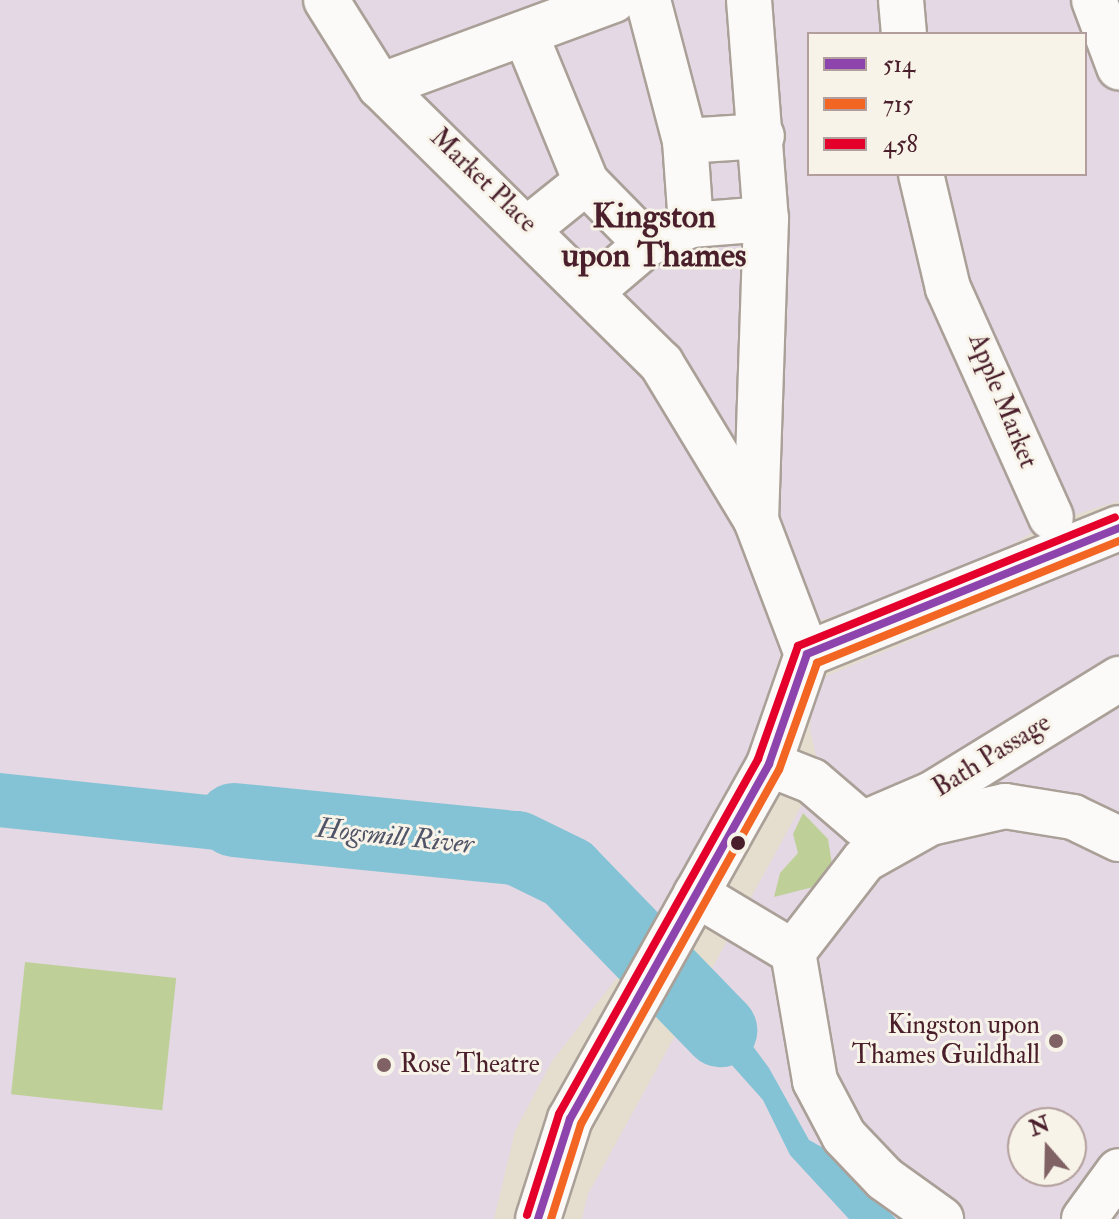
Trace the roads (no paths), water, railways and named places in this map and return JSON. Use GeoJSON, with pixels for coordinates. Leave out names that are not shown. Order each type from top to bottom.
{"type":"FeatureCollection","features":[{"type":"Feature","properties":{"kind":"street","name":"Market Place"},"geometry":{"type":"LineString","coordinates":[[326,0],[380,86],[530,227],[661,363],[756,520],[807,654]]}},
{"type":"Feature","properties":{"kind":"street"},"geometry":{"type":"LineString","coordinates":[[380,86],[614,0]]}},
{"type":"Feature","properties":{"kind":"street"},"geometry":{"type":"LineString","coordinates":[[648,0],[685,141],[691,225]]}},
{"type":"Feature","properties":{"kind":"street","name":"Market Place"},"geometry":{"type":"LineString","coordinates":[[749,0],[762,136],[766,219],[756,520]]}},
{"type":"Feature","properties":{"kind":"street"},"geometry":{"type":"LineString","coordinates":[[901,0],[904,32]]}},
{"type":"Feature","properties":{"kind":"street"},"geometry":{"type":"LineString","coordinates":[[1094,0],[1119,67]]}},
{"type":"Feature","properties":{"kind":"street"},"geometry":{"type":"LineString","coordinates":[[525,33],[586,182],[647,244]]}},
{"type":"Feature","properties":{"kind":"street"},"geometry":{"type":"LineString","coordinates":[[685,141],[762,136]]}},
{"type":"Feature","properties":{"kind":"street","name":"Apple Market"},"geometry":{"type":"LineString","coordinates":[[921,176],[948,288],[1051,517]]}},
{"type":"Feature","properties":{"kind":"street"},"geometry":{"type":"LineString","coordinates":[[530,227],[586,182]]}},
{"type":"Feature","properties":{"kind":"street"},"geometry":{"type":"LineString","coordinates":[[593,290],[647,244],[691,225],[766,219]]}},
{"type":"Feature","properties":{"kind":"street"},"geometry":{"type":"LineString","coordinates":[[538,1219],[570,1119],[769,764],[807,654],[1119,528]]}},
{"type":"Feature","properties":{"kind":"street","name":"Bath Passage"},"geometry":{"type":"LineString","coordinates":[[769,764],[812,781],[862,824],[932,794],[1119,679]]}},
{"type":"Feature","properties":{"kind":"street"},"geometry":{"type":"LineString","coordinates":[[941,1219],[844,1136],[815,1081],[793,952],[864,860],[930,823],[1005,806],[1073,817],[1119,839]]}},
{"type":"Feature","properties":{"kind":"street"},"geometry":{"type":"LineString","coordinates":[[688,908],[793,952]]}},
{"type":"Feature","properties":{"kind":"street"},"geometry":{"type":"LineString","coordinates":[[1084,1219],[1119,1171]]}},
{"type":"Feature","properties":{"kind":"water"},"geometry":{"type":"Polygon","coordinates":[[[0,773],[336,808],[331,862],[0,827],[0,773]]]}},
{"type":"Feature","properties":{"kind":"water"},"geometry":{"type":"Polygon","coordinates":[[[389,812],[534,830],[572,845],[641,906],[620,939],[526,874],[383,866],[389,812]]]}},
{"type":"Feature","properties":{"kind":"water"},"geometry":{"type":"Polygon","coordinates":[[[713,992],[769,1068],[809,1140],[836,1155],[896,1219],[849,1219],[790,1155],[763,1100],[697,1026],[713,992]]]}},
{"type":"Feature","properties":{"kind":"waterway","name":"Hogsmill River"},"geometry":{"type":"LineString","coordinates":[[234,820],[517,848],[568,873],[720,1030]]}},
{"type":"Feature","properties":{"kind":"place","name":"Kingston upon Thames Guildhall"},"geometry":{"type":"Point","coordinates":[1056,1041]}},
{"type":"Feature","properties":{"kind":"place","name":"Rose Theatre"},"geometry":{"type":"Point","coordinates":[384,1065]}},
{"type":"Feature","properties":{"kind":"district","name":"Kingston upon Thames"},"geometry":{"type":"Point","coordinates":[654,236]}}]}
